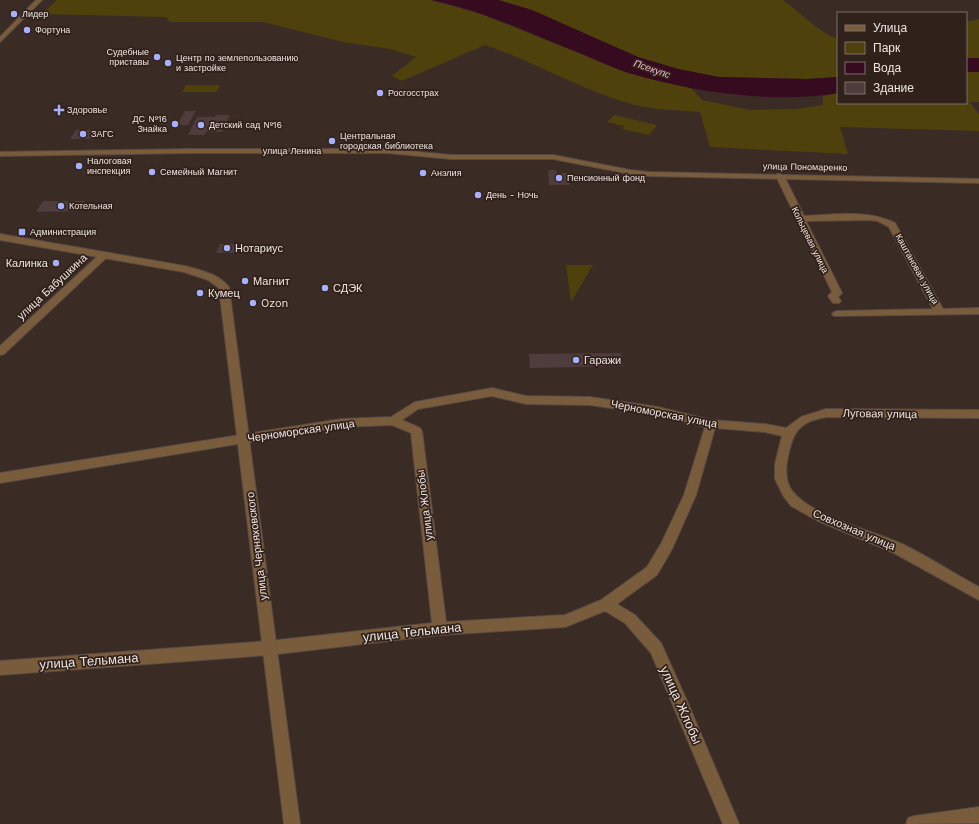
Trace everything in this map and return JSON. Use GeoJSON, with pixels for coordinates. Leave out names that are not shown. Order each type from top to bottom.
{"type":"FeatureCollection","features":[{"type":"Feature","properties":{"kind":"street"},"geometry":{"type":"LineString","coordinates":[[0,40],[40,0]]}},
{"type":"Feature","properties":{"kind":"street","name":"улица Ленина"},"geometry":{"type":"LineString","coordinates":[[0,154],[184,151],[388,151],[421,152],[451,157],[553,157],[630,172]]}},
{"type":"Feature","properties":{"kind":"street","name":"улица Пономаренко"},"geometry":{"type":"LineString","coordinates":[[630,172],[649,174],[979,181]]}},
{"type":"Feature","properties":{"kind":"street","name":"Кольцевая улица"},"geometry":{"type":"LineString","coordinates":[[780,176],[837,293],[833,296],[836,301]]}},
{"type":"Feature","properties":{"kind":"street","name":"Каштановая улица"},"geometry":{"type":"LineString","coordinates":[[800,218],[869,217],[880,219],[892,225],[940,312]]}},
{"type":"Feature","properties":{"kind":"street"},"geometry":{"type":"LineString","coordinates":[[0,237],[103,256]]}},
{"type":"Feature","properties":{"kind":"street","name":"улица Черняховского"},"geometry":{"type":"LineString","coordinates":[[103,256],[185,269],[209,276],[220,282],[224,287],[292,824]]}},
{"type":"Feature","properties":{"kind":"street","name":"улица Бабушкина"},"geometry":{"type":"LineString","coordinates":[[0,352],[103,256]]}},
{"type":"Feature","properties":{"kind":"street"},"geometry":{"type":"LineString","coordinates":[[837,314],[979,311]]}},
{"type":"Feature","properties":{"kind":"street","name":"Черноморская улица"},"geometry":{"type":"LineString","coordinates":[[0,478],[341,423],[393,421],[415,406],[492,392],[526,400],[590,401],[658,411],[711,424],[765,428],[788,433]]}},
{"type":"Feature","properties":{"kind":"street","name":"Луговая улица"},"geometry":{"type":"LineString","coordinates":[[788,433],[798,423],[814,416],[826,413],[979,414]]}},
{"type":"Feature","properties":{"kind":"street","name":"улица Жлобы"},"geometry":{"type":"LineString","coordinates":[[393,421],[416,430],[440,629]]}},
{"type":"Feature","properties":{"kind":"street","name":"улица Тельмана"},"geometry":{"type":"LineString","coordinates":[[0,668],[269,648],[440,629],[565,621],[606,604],[652,571],[667,545],[690,495],[711,424]]}},
{"type":"Feature","properties":{"kind":"street","name":"Совхозная улица"},"geometry":{"type":"LineString","coordinates":[[788,433],[779,470],[781,481],[788,496],[807,511],[898,549],[979,594]]}},
{"type":"Feature","properties":{"kind":"street","name":"улица Жлобы"},"geometry":{"type":"LineString","coordinates":[[606,604],[630,619],[656,648],[732,824]]}},
{"type":"Feature","properties":{"kind":"street"},"geometry":{"type":"LineString","coordinates":[[914,824],[979,814]]}},
{"type":"Feature","properties":{"kind":"green space"},"geometry":{"type":"Polygon","coordinates":[[[57,0],[431,0],[481,14],[628,73],[691,88],[702,100],[750,110],[796,109],[823,105],[823,96],[837,93],[837,104],[967,104],[967,72],[979,72],[979,102],[970,102],[979,114],[979,131],[840,127],[848,154],[710,147],[700,112],[633,105],[606,96],[485,45],[402,81],[392,76],[416,57],[390,49],[343,42],[263,22],[170,22],[166,17],[42,14],[57,0]]]}},
{"type":"Feature","properties":{"kind":"green space"},"geometry":{"type":"Polygon","coordinates":[[[498,0],[783,0],[825,33],[837,38],[837,77],[808,79],[719,77],[678,69],[638,57],[532,10],[498,0]]]}},
{"type":"Feature","properties":{"kind":"green space"},"geometry":{"type":"Polygon","coordinates":[[[979,19],[979,58],[967,58],[967,22],[979,19]]]}},
{"type":"Feature","properties":{"kind":"green space"},"geometry":{"type":"Polygon","coordinates":[[[186,85],[220,85],[216,92],[182,92],[186,85]]]}},
{"type":"Feature","properties":{"kind":"green space"},"geometry":{"type":"Polygon","coordinates":[[[614,115],[657,125],[649,135],[622,129],[624,126],[607,122],[614,115]]]}},
{"type":"Feature","properties":{"kind":"green space"},"geometry":{"type":"Polygon","coordinates":[[[566,265],[593,265],[571,302],[566,265]]]}},
{"type":"Feature","properties":{"kind":"water","name":"Псекупс"},"geometry":{"type":"Polygon","coordinates":[[[431,0],[498,0],[532,10],[638,57],[678,69],[719,77],[808,79],[837,77],[837,93],[813,96],[760,97],[706,91],[679,86],[624,71],[491,17],[431,0]]]}},
{"type":"Feature","properties":{"kind":"water"},"geometry":{"type":"Polygon","coordinates":[[[967,58],[979,58],[979,72],[967,72],[967,58]]]}},
{"type":"Feature","properties":{"kind":"building"},"geometry":{"type":"Polygon","coordinates":[[[185,111],[196,111],[188,125],[177,125],[185,111]]]}},
{"type":"Feature","properties":{"kind":"building","name":"ДС №16 Знайка"},"geometry":{"type":"Polygon","coordinates":[[[216,115],[230,115],[222,132],[206,132],[205,135],[188,135],[197,117],[215,117],[216,115]]]}},
{"type":"Feature","properties":{"kind":"building","name":"ЗАГС"},"geometry":{"type":"Polygon","coordinates":[[[76,130],[96,130],[90,139],[70,139],[76,130]]]}},
{"type":"Feature","properties":{"kind":"building","name":"Пенсионный фонд"},"geometry":{"type":"Polygon","coordinates":[[[548,170],[556,170],[557,173],[569,173],[570,185],[549,185],[548,170]]]}},
{"type":"Feature","properties":{"kind":"building","name":"Котельная"},"geometry":{"type":"Polygon","coordinates":[[[43,201],[85,201],[78,211],[36,212],[43,201]]]}},
{"type":"Feature","properties":{"kind":"building","name":"Нотариус"},"geometry":{"type":"Polygon","coordinates":[[[220,244],[238,244],[235,253],[216,253],[220,244]]]}},
{"type":"Feature","properties":{"kind":"building","name":"Гаражи"},"geometry":{"type":"Polygon","coordinates":[[[621,353],[623,366],[530,368],[529,354],[621,353]]]}},
{"type":"Feature","properties":{"kind":"place","name":"Лидер"},"geometry":{"type":"Point","coordinates":[14,14]}},
{"type":"Feature","properties":{"kind":"place","name":"Фортуна"},"geometry":{"type":"Point","coordinates":[27,30]}},
{"type":"Feature","properties":{"kind":"place","name":"Судебные приставы"},"geometry":{"type":"Point","coordinates":[157,57]}},
{"type":"Feature","properties":{"kind":"place","name":"Центр по землепользованию и застройке"},"geometry":{"type":"Point","coordinates":[168,63]}},
{"type":"Feature","properties":{"kind":"place","name":"Росгосстрах"},"geometry":{"type":"Point","coordinates":[380,93]}},
{"type":"Feature","properties":{"kind":"place","name":"Здоровье"},"geometry":{"type":"Point","coordinates":[59,110]}},
{"type":"Feature","properties":{"kind":"place","name":"ДС №16 Знайка"},"geometry":{"type":"Point","coordinates":[175,124]}},
{"type":"Feature","properties":{"kind":"place","name":"Детский сад №16"},"geometry":{"type":"Point","coordinates":[201,125]}},
{"type":"Feature","properties":{"kind":"place","name":"ЗАГС"},"geometry":{"type":"Point","coordinates":[83,134]}},
{"type":"Feature","properties":{"kind":"place","name":"Центральная городская библиотека"},"geometry":{"type":"Point","coordinates":[332,141]}},
{"type":"Feature","properties":{"kind":"place","name":"Налоговая инспекция"},"geometry":{"type":"Point","coordinates":[79,166]}},
{"type":"Feature","properties":{"kind":"place","name":"Семейный Магнит"},"geometry":{"type":"Point","coordinates":[152,172]}},
{"type":"Feature","properties":{"kind":"place","name":"Анэлия"},"geometry":{"type":"Point","coordinates":[423,173]}},
{"type":"Feature","properties":{"kind":"place","name":"Пенсионный фонд"},"geometry":{"type":"Point","coordinates":[559,178]}},
{"type":"Feature","properties":{"kind":"place","name":"День - Ночь"},"geometry":{"type":"Point","coordinates":[478,195]}},
{"type":"Feature","properties":{"kind":"place","name":"Котельная"},"geometry":{"type":"Point","coordinates":[61,206]}},
{"type":"Feature","properties":{"kind":"place","name":"Администрация"},"geometry":{"type":"Point","coordinates":[22,232]}},
{"type":"Feature","properties":{"kind":"place","name":"Нотариус"},"geometry":{"type":"Point","coordinates":[227,248]}},
{"type":"Feature","properties":{"kind":"place","name":"Калинка"},"geometry":{"type":"Point","coordinates":[56,263]}},
{"type":"Feature","properties":{"kind":"place","name":"Магнит"},"geometry":{"type":"Point","coordinates":[245,281]}},
{"type":"Feature","properties":{"kind":"place","name":"СДЭК"},"geometry":{"type":"Point","coordinates":[325,288]}},
{"type":"Feature","properties":{"kind":"place","name":"Кумец"},"geometry":{"type":"Point","coordinates":[200,293]}},
{"type":"Feature","properties":{"kind":"place","name":"Ozon"},"geometry":{"type":"Point","coordinates":[253,303]}},
{"type":"Feature","properties":{"kind":"place","name":"Гаражи"},"geometry":{"type":"Point","coordinates":[576,360]}}]}
